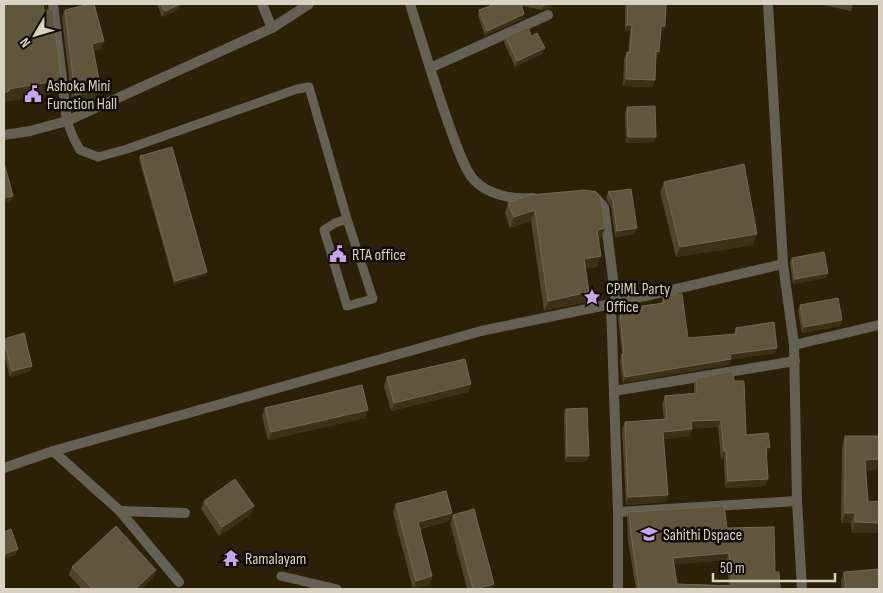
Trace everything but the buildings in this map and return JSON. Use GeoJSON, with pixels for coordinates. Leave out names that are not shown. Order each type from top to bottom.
{"type":"FeatureCollection","features":[{"type":"Feature","properties":{"kind":"street"},"geometry":{"type":"LineString","coordinates":[[53,4],[67,121]]}},
{"type":"Feature","properties":{"kind":"street"},"geometry":{"type":"LineString","coordinates":[[262,4],[272,28]]}},
{"type":"Feature","properties":{"kind":"street"},"geometry":{"type":"LineString","coordinates":[[4,135],[30,131],[67,121],[272,28],[310,4]]}},
{"type":"Feature","properties":{"kind":"street"},"geometry":{"type":"LineString","coordinates":[[410,4],[443,109],[461,157],[475,181],[496,194],[524,199],[543,197]]}},
{"type":"Feature","properties":{"kind":"street"},"geometry":{"type":"LineString","coordinates":[[768,4],[783,264],[795,361],[802,589]]}},
{"type":"Feature","properties":{"kind":"street"},"geometry":{"type":"LineString","coordinates":[[430,68],[548,15]]}},
{"type":"Feature","properties":{"kind":"street"},"geometry":{"type":"LineString","coordinates":[[582,193],[596,196],[604,207],[613,303],[618,589]]}},
{"type":"Feature","properties":{"kind":"street"},"geometry":{"type":"LineString","coordinates":[[4,468],[53,451],[481,331],[783,264]]}},
{"type":"Feature","properties":{"kind":"street"},"geometry":{"type":"LineString","coordinates":[[794,346],[879,326]]}},
{"type":"Feature","properties":{"kind":"street"},"geometry":{"type":"LineString","coordinates":[[614,391],[795,361]]}},
{"type":"Feature","properties":{"kind":"street"},"geometry":{"type":"LineString","coordinates":[[53,451],[120,511],[179,582]]}},
{"type":"Feature","properties":{"kind":"street"},"geometry":{"type":"LineString","coordinates":[[618,512],[798,501]]}},
{"type":"Feature","properties":{"kind":"street"},"geometry":{"type":"LineString","coordinates":[[120,511],[184,513]]}},
{"type":"Feature","properties":{"kind":"lane"},"geometry":{"type":"LineString","coordinates":[[67,121],[80,150],[98,157],[127,149],[297,89],[309,87],[347,219],[373,299],[347,306],[324,230],[334,223],[347,219]]}},
{"type":"Feature","properties":{"kind":"lane"},"geometry":{"type":"LineString","coordinates":[[281,576],[338,589]]}},
{"type":"Feature","properties":{"kind":"place","name":"Ashoka Mini Function Hall"},"geometry":{"type":"Point","coordinates":[33,94]}},
{"type":"Feature","properties":{"kind":"place","name":"RTA office"},"geometry":{"type":"Point","coordinates":[338,254]}},
{"type":"Feature","properties":{"kind":"place","name":"CPIML Party Office"},"geometry":{"type":"Point","coordinates":[592,297]}},
{"type":"Feature","properties":{"kind":"place","name":"Sahithi Dspace"},"geometry":{"type":"Point","coordinates":[649,534]}},
{"type":"Feature","properties":{"kind":"place","name":"Ramalayam"},"geometry":{"type":"Point","coordinates":[231,558]}}]}
